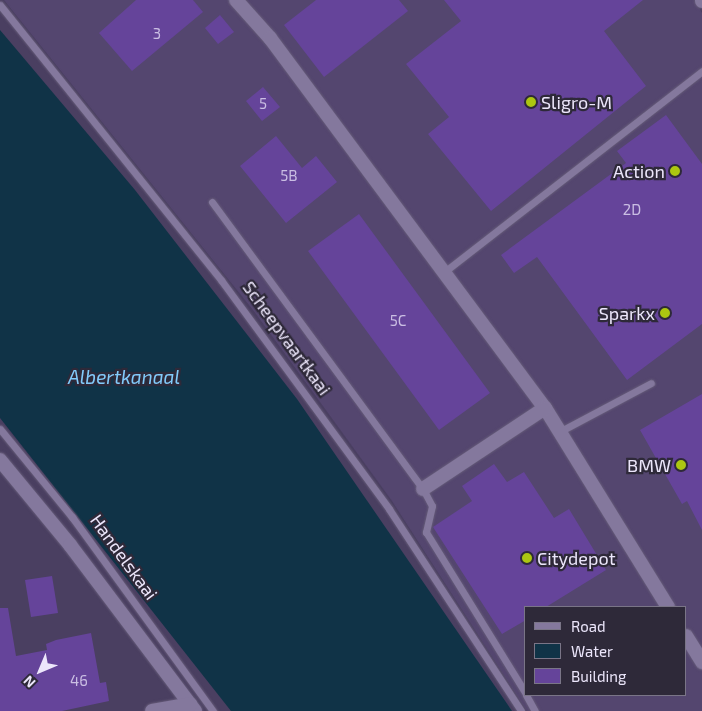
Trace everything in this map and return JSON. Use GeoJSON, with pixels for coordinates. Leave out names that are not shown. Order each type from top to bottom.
{"type":"FeatureCollection","features":[{"type":"Feature","properties":{"kind":"street"},"geometry":{"type":"LineString","coordinates":[[236,0],[270,38],[544,408],[667,606]]}},
{"type":"Feature","properties":{"kind":"street"},"geometry":{"type":"LineString","coordinates":[[423,489],[544,408]]}},
{"type":"Feature","properties":{"kind":"street","name":"Handelskaai"},"geometry":{"type":"LineString","coordinates":[[0,460],[70,545],[192,708]]}},
{"type":"Feature","properties":{"kind":"street"},"geometry":{"type":"LineString","coordinates":[[687,638],[702,662]]}},
{"type":"Feature","properties":{"kind":"street"},"geometry":{"type":"LineString","coordinates":[[152,711],[192,708]]}},
{"type":"Feature","properties":{"kind":"lane","name":"Scheepvaartkaai"},"geometry":{"type":"LineString","coordinates":[[0,5],[221,280],[389,509],[521,711]]}},
{"type":"Feature","properties":{"kind":"lane"},"geometry":{"type":"LineString","coordinates":[[444,272],[702,71]]}},
{"type":"Feature","properties":{"kind":"lane"},"geometry":{"type":"LineString","coordinates":[[212,202],[423,489],[432,506],[426,532],[524,691]]}},
{"type":"Feature","properties":{"kind":"lane"},"geometry":{"type":"LineString","coordinates":[[560,432],[652,383]]}},
{"type":"Feature","properties":{"kind":"lane","name":"Handelskaai"},"geometry":{"type":"LineString","coordinates":[[0,429],[72,517],[213,711]]}},
{"type":"Feature","properties":{"kind":"lane"},"geometry":{"type":"LineString","coordinates":[[527,696],[536,711]]}},
{"type":"Feature","properties":{"kind":"shaded area"},"geometry":{"type":"Polygon","coordinates":[[[4,0],[695,0],[702,13],[702,711],[527,711],[392,501],[253,310],[4,0]]]}},
{"type":"Feature","properties":{"kind":"water","name":"Albertkanaal"},"geometry":{"type":"Polygon","coordinates":[[[0,30],[135,190],[297,399],[512,711],[231,711],[0,418],[0,30]]]}},
{"type":"Feature","properties":{"kind":"building"},"geometry":{"type":"Polygon","coordinates":[[[136,0],[193,0],[203,12],[132,71],[99,33],[136,0]]]}},
{"type":"Feature","properties":{"kind":"building"},"geometry":{"type":"Polygon","coordinates":[[[316,0],[399,0],[408,11],[324,77],[284,25],[316,0]]]}},
{"type":"Feature","properties":{"kind":"building","name":"Sligro-M"},"geometry":{"type":"Polygon","coordinates":[[[444,0],[643,0],[604,31],[646,86],[491,211],[428,134],[449,117],[406,64],[461,21],[444,0]]]}},
{"type":"Feature","properties":{"kind":"building"},"geometry":{"type":"Polygon","coordinates":[[[220,15],[234,32],[218,44],[205,28],[220,15]]]}},
{"type":"Feature","properties":{"kind":"building"},"geometry":{"type":"Polygon","coordinates":[[[263,87],[280,107],[262,121],[246,101],[263,87]]]}},
{"type":"Feature","properties":{"kind":"building"},"geometry":{"type":"Polygon","coordinates":[[[666,115],[702,164],[702,324],[627,380],[537,257],[514,273],[501,255],[626,163],[617,151],[666,115]]]}},
{"type":"Feature","properties":{"kind":"building"},"geometry":{"type":"Polygon","coordinates":[[[276,136],[302,168],[316,156],[337,182],[286,223],[240,166],[276,136]]]}},
{"type":"Feature","properties":{"kind":"building"},"geometry":{"type":"Polygon","coordinates":[[[359,214],[490,393],[439,430],[308,251],[359,214]]]}},
{"type":"Feature","properties":{"kind":"building","name":"BMW"},"geometry":{"type":"Polygon","coordinates":[[[702,394],[702,530],[687,501],[682,504],[640,430],[702,394]]]}},
{"type":"Feature","properties":{"kind":"building","name":"Citydepot"},"geometry":{"type":"Polygon","coordinates":[[[494,464],[507,482],[524,472],[554,518],[569,509],[606,570],[548,606],[524,606],[524,621],[502,634],[433,527],[472,501],[462,486],[494,464]]]}},
{"type":"Feature","properties":{"kind":"building"},"geometry":{"type":"Polygon","coordinates":[[[52,576],[58,613],[31,617],[25,580],[52,576]]]}},
{"type":"Feature","properties":{"kind":"building"},"geometry":{"type":"Polygon","coordinates":[[[0,608],[8,608],[16,656],[47,650],[46,644],[56,640],[91,633],[100,683],[106,682],[109,701],[62,711],[0,711],[0,608]]]}},
{"type":"Feature","properties":{"kind":"place","name":"Sligro-M"},"geometry":{"type":"Point","coordinates":[531,102]}},
{"type":"Feature","properties":{"kind":"place","name":"Action"},"geometry":{"type":"Point","coordinates":[675,171]}},
{"type":"Feature","properties":{"kind":"place","name":"Sparkx"},"geometry":{"type":"Point","coordinates":[665,313]}},
{"type":"Feature","properties":{"kind":"place","name":"BMW"},"geometry":{"type":"Point","coordinates":[681,465]}},
{"type":"Feature","properties":{"kind":"place","name":"Citydepot"},"geometry":{"type":"Point","coordinates":[527,558]}}]}
